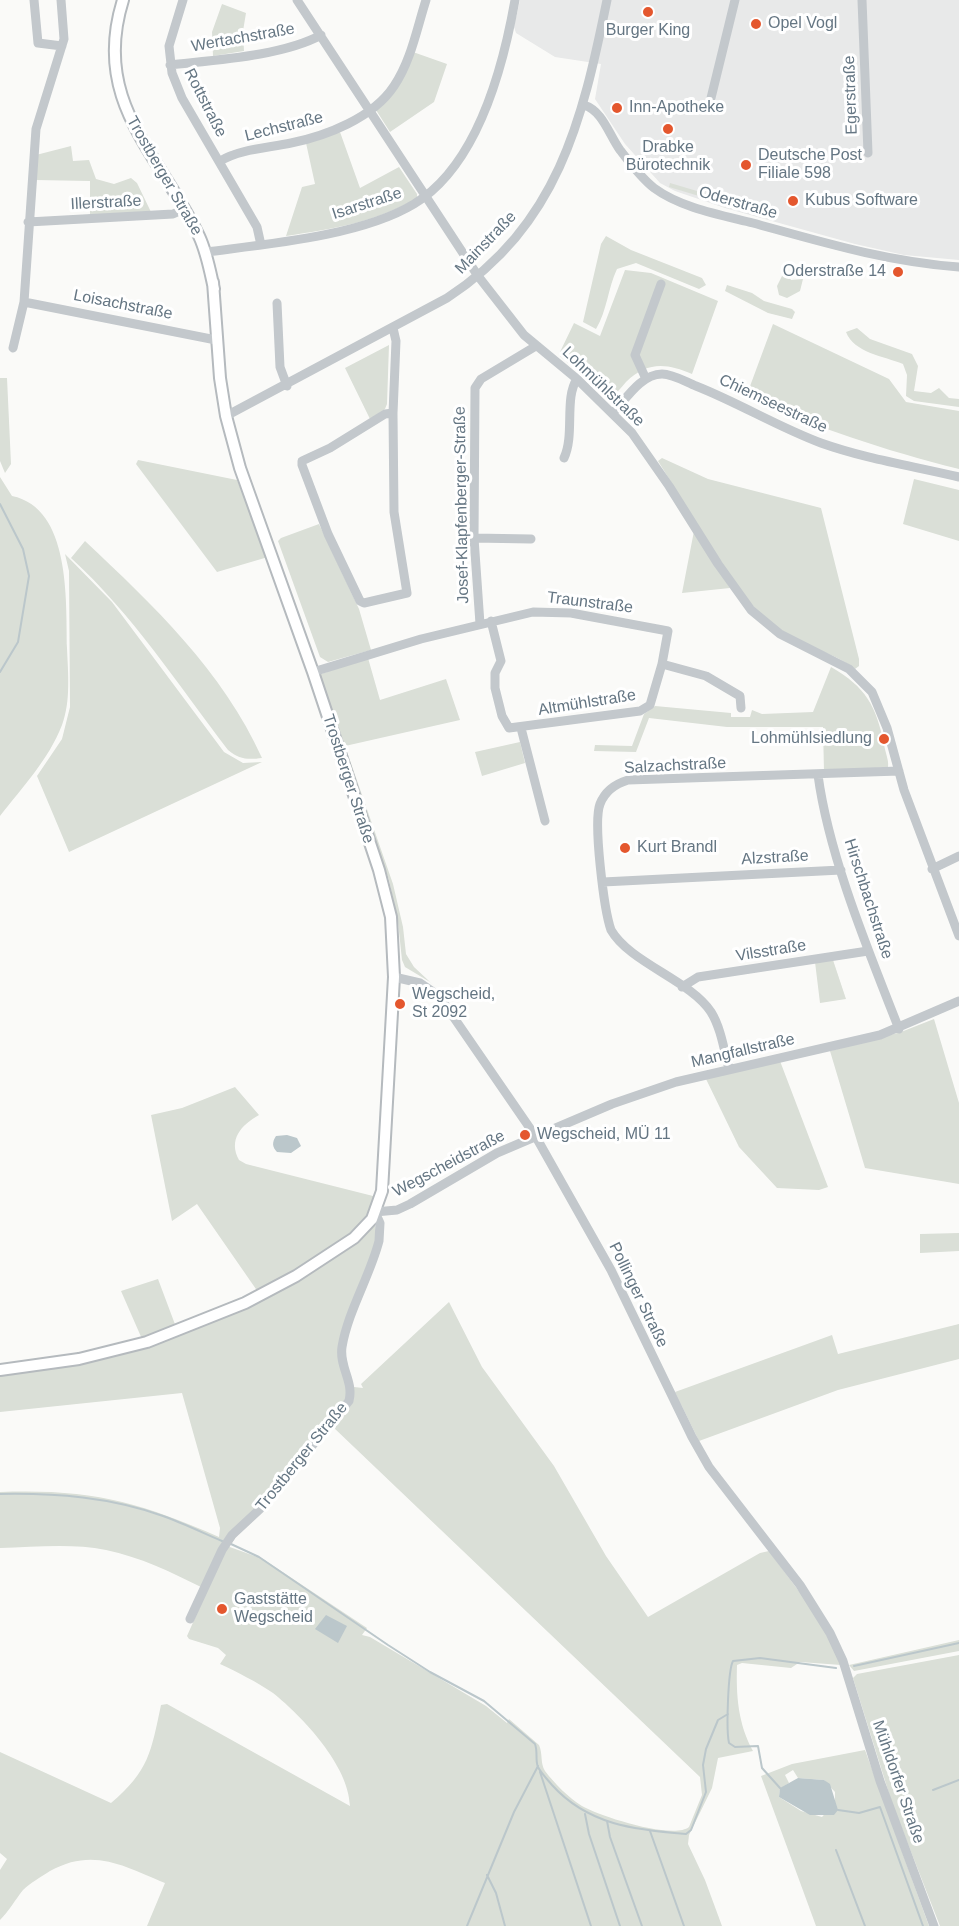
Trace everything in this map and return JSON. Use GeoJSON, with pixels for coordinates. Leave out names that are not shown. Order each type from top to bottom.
{"type":"FeatureCollection","features":[{"type":"Feature","properties":{"kind":"main road","name":"Trostberger Straße"},"geometry":{"type":"LineString","coordinates":[[123,0],[113,46],[122,97],[138,135],[184,209],[206,252],[219,307],[218,358]]}},
{"type":"Feature","properties":{"kind":"main road","name":"Trostberger Straße"},"geometry":{"type":"LineString","coordinates":[[0,1370],[115,1351],[218,1316],[273,1289],[322,1261],[362,1231],[375,1212],[384,1184],[394,976],[393,928],[386,891],[313,672],[249,496],[226,416],[216,340],[213,282]]}},
{"type":"Feature","properties":{"kind":"street"},"geometry":{"type":"LineString","coordinates":[[34,0],[38,43],[62,46]]}},
{"type":"Feature","properties":{"kind":"street"},"geometry":{"type":"LineString","coordinates":[[13,348],[24,302],[36,129],[62,46],[61,0]]}},
{"type":"Feature","properties":{"kind":"street","name":"Rottstraße"},"geometry":{"type":"LineString","coordinates":[[183,0],[171,35],[170,65],[182,98],[257,227],[261,245]]}},
{"type":"Feature","properties":{"kind":"street","name":"Lohmühlstraße"},"geometry":{"type":"LineString","coordinates":[[297,0],[425,197],[508,318],[536,346],[613,413],[645,450],[718,564],[751,610],[780,634],[849,669],[865,682],[878,703],[899,771]]}},
{"type":"Feature","properties":{"kind":"street","name":"Lechstraße"},"geometry":{"type":"LineString","coordinates":[[220,161],[238,154],[292,143],[331,131],[369,109],[386,96],[398,80],[426,0]]}},
{"type":"Feature","properties":{"kind":"street","name":"Isarstraße"},"geometry":{"type":"LineString","coordinates":[[206,252],[261,245],[363,224],[401,211],[425,197],[463,153],[481,120],[504,50],[515,0]]}},
{"type":"Feature","properties":{"kind":"street","name":"Mainstraße"},"geometry":{"type":"LineString","coordinates":[[226,416],[287,386],[447,298],[478,276],[513,240],[541,202],[571,143],[584,105],[607,0]]}},
{"type":"Feature","properties":{"kind":"street"},"geometry":{"type":"LineString","coordinates":[[711,98],[735,0]]}},
{"type":"Feature","properties":{"kind":"street","name":"Egerstraße"},"geometry":{"type":"LineString","coordinates":[[862,0],[868,153]]}},
{"type":"Feature","properties":{"kind":"street","name":"Wertachstraße"},"geometry":{"type":"LineString","coordinates":[[170,65],[251,55],[311,40],[321,35]]}},
{"type":"Feature","properties":{"kind":"street","name":"Oderstraße"},"geometry":{"type":"LineString","coordinates":[[584,105],[596,111],[619,149],[645,180],[672,198],[723,215],[853,251],[906,263],[959,267]]}},
{"type":"Feature","properties":{"kind":"street","name":"Illerstraße"},"geometry":{"type":"LineString","coordinates":[[28,222],[173,214],[184,209]]}},
{"type":"Feature","properties":{"kind":"street"},"geometry":{"type":"LineString","coordinates":[[613,413],[646,379],[635,355],[661,284]]}},
{"type":"Feature","properties":{"kind":"street","name":"Loisachstraße"},"geometry":{"type":"LineString","coordinates":[[24,302],[216,340]]}},
{"type":"Feature","properties":{"kind":"street"},"geometry":{"type":"LineString","coordinates":[[277,303],[280,367],[287,386]]}},
{"type":"Feature","properties":{"kind":"street"},"geometry":{"type":"LineString","coordinates":[[393,328],[396,340],[393,413],[394,512],[407,593],[364,603],[360,601],[328,534],[302,465],[303,461],[330,448],[386,414],[393,413]]}},
{"type":"Feature","properties":{"kind":"street","name":"Josef-Klapfenberger-Straße"},"geometry":{"type":"LineString","coordinates":[[480,624],[474,538],[476,385],[487,375],[536,346]]}},
{"type":"Feature","properties":{"kind":"street","name":"Chiemseestraße"},"geometry":{"type":"LineString","coordinates":[[646,379],[656,375],[669,375],[744,405],[789,430],[862,457],[890,460],[959,477]]}},
{"type":"Feature","properties":{"kind":"street"},"geometry":{"type":"LineString","coordinates":[[564,458],[570,444],[573,388],[577,380]]}},
{"type":"Feature","properties":{"kind":"street"},"geometry":{"type":"LineString","coordinates":[[474,538],[531,539]]}},
{"type":"Feature","properties":{"kind":"street","name":"Traunstraße"},"geometry":{"type":"LineString","coordinates":[[313,672],[491,621],[533,612],[556,611],[665,629],[668,633],[662,664]]}},
{"type":"Feature","properties":{"kind":"street","name":"Altmühlstraße"},"geometry":{"type":"LineString","coordinates":[[491,621],[500,656],[494,679],[502,716],[509,728],[640,711],[650,705],[653,700],[662,664]]}},
{"type":"Feature","properties":{"kind":"street"},"geometry":{"type":"LineString","coordinates":[[662,664],[713,679],[740,696],[741,708]]}},
{"type":"Feature","properties":{"kind":"street","name":"Altmühlstraße"},"geometry":{"type":"LineString","coordinates":[[521,728],[545,821]]}},
{"type":"Feature","properties":{"kind":"street"},"geometry":{"type":"LineString","coordinates":[[899,771],[959,936]]}},
{"type":"Feature","properties":{"kind":"street","name":"Salzachstraße"},"geometry":{"type":"LineString","coordinates":[[729,1069],[711,1011],[613,934],[608,920],[603,882],[598,813],[602,799],[614,786],[638,780],[899,771]]}},
{"type":"Feature","properties":{"kind":"street","name":"Hirschbachstraße"},"geometry":{"type":"LineString","coordinates":[[818,775],[841,870],[868,951],[899,1029]]}},
{"type":"Feature","properties":{"kind":"street"},"geometry":{"type":"LineString","coordinates":[[933,869],[959,856]]}},
{"type":"Feature","properties":{"kind":"street","name":"Alzstraße"},"geometry":{"type":"LineString","coordinates":[[603,882],[841,870]]}},
{"type":"Feature","properties":{"kind":"street","name":"Vilsstraße"},"geometry":{"type":"LineString","coordinates":[[682,987],[698,977],[868,951]]}},
{"type":"Feature","properties":{"kind":"street","name":"Pollinger Straße"},"geometry":{"type":"LineString","coordinates":[[394,976],[420,983],[439,996],[536,1137],[611,1270],[692,1437],[724,1489],[808,1595],[837,1647]]}},
{"type":"Feature","properties":{"kind":"street","name":"Mangfallstraße"},"geometry":{"type":"LineString","coordinates":[[536,1137],[639,1094],[729,1069],[829,1048],[899,1029],[959,1001]]}},
{"type":"Feature","properties":{"kind":"street","name":"Wegscheidstraße"},"geometry":{"type":"LineString","coordinates":[[375,1212],[397,1210],[411,1204],[482,1161],[536,1137]]}},
{"type":"Feature","properties":{"kind":"street","name":"Trostberger Straße"},"geometry":{"type":"LineString","coordinates":[[190,1619],[222,1550],[232,1535],[260,1509],[349,1401],[351,1384],[343,1365],[342,1346],[379,1241],[380,1223],[375,1212]]}},
{"type":"Feature","properties":{"kind":"street","name":"Mühldorfer Straße"},"geometry":{"type":"LineString","coordinates":[[837,1647],[880,1781],[934,1926]]}},
{"type":"Feature","properties":{"kind":"shaded area"},"geometry":{"type":"Polygon","coordinates":[[[520,0],[959,0],[959,260],[904,255],[855,244],[725,208],[675,191],[660,183],[625,144],[595,99],[601,64],[555,57],[516,33],[514,27],[520,0]]]}},
{"type":"Feature","properties":{"kind":"shaded area"},"geometry":{"type":"Polygon","coordinates":[[[222,4],[246,13],[243,31],[244,51],[213,56],[212,32],[222,4]]]}},
{"type":"Feature","properties":{"kind":"shaded area"},"geometry":{"type":"Polygon","coordinates":[[[413,52],[447,64],[434,102],[390,132],[376,110],[413,52]]]}},
{"type":"Feature","properties":{"kind":"shaded area"},"geometry":{"type":"Polygon","coordinates":[[[340,132],[360,188],[399,167],[417,194],[417,198],[370,219],[286,236],[302,187],[315,184],[306,143],[340,132]]]}},
{"type":"Feature","properties":{"kind":"shaded area"},"geometry":{"type":"Polygon","coordinates":[[[71,146],[73,161],[89,160],[96,179],[114,184],[131,178],[137,183],[151,212],[90,215],[90,181],[35,180],[36,155],[71,146]]]}},
{"type":"Feature","properties":{"kind":"shaded area"},"geometry":{"type":"Polygon","coordinates":[[[670,183],[761,210],[761,212],[759,214],[669,187],[670,183]]]}},
{"type":"Feature","properties":{"kind":"shaded area"},"geometry":{"type":"Polygon","coordinates":[[[606,236],[631,250],[702,278],[706,285],[699,289],[636,263],[617,269],[603,315],[596,329],[583,322],[601,244],[606,236]]]}},
{"type":"Feature","properties":{"kind":"shaded area"},"geometry":{"type":"Polygon","coordinates":[[[625,270],[651,273],[718,301],[692,374],[666,366],[650,367],[634,375],[616,393],[608,397],[560,356],[560,352],[574,323],[600,336],[625,270]]]}},
{"type":"Feature","properties":{"kind":"shaded area"},"geometry":{"type":"Polygon","coordinates":[[[785,270],[791,280],[803,279],[800,291],[787,298],[779,295],[777,286],[785,270]]]}},
{"type":"Feature","properties":{"kind":"shaded area"},"geometry":{"type":"Polygon","coordinates":[[[727,285],[752,293],[764,301],[792,309],[795,312],[792,319],[768,313],[725,291],[727,285]]]}},
{"type":"Feature","properties":{"kind":"shaded area"},"geometry":{"type":"Polygon","coordinates":[[[773,324],[889,379],[906,402],[959,411],[959,469],[851,438],[746,397],[773,324]]]}},
{"type":"Feature","properties":{"kind":"shaded area"},"geometry":{"type":"Polygon","coordinates":[[[857,328],[870,339],[912,354],[918,366],[914,391],[931,393],[939,388],[949,398],[959,399],[959,407],[914,401],[906,396],[907,375],[903,364],[870,353],[856,345],[846,332],[857,328]]]}},
{"type":"Feature","properties":{"kind":"shaded area"},"geometry":{"type":"Polygon","coordinates":[[[389,345],[387,404],[385,409],[370,419],[345,368],[389,345]]]}},
{"type":"Feature","properties":{"kind":"shaded area"},"geometry":{"type":"Polygon","coordinates":[[[0,378],[7,378],[11,464],[5,473],[0,461],[0,378]]]}},
{"type":"Feature","properties":{"kind":"shaded area"},"geometry":{"type":"Polygon","coordinates":[[[662,458],[708,479],[821,508],[859,666],[855,669],[796,640],[760,614],[712,551],[658,461],[662,458]]]}},
{"type":"Feature","properties":{"kind":"shaded area"},"geometry":{"type":"Polygon","coordinates":[[[138,460],[237,480],[268,557],[217,572],[136,464],[138,460]]]}},
{"type":"Feature","properties":{"kind":"shaded area"},"geometry":{"type":"Polygon","coordinates":[[[0,477],[12,496],[31,504],[45,518],[55,537],[65,582],[68,687],[65,716],[57,738],[34,773],[0,816],[0,477]]]}},
{"type":"Feature","properties":{"kind":"shaded area"},"geometry":{"type":"Polygon","coordinates":[[[914,479],[959,490],[959,541],[903,524],[914,479]]]}},
{"type":"Feature","properties":{"kind":"shaded area"},"geometry":{"type":"Polygon","coordinates":[[[319,524],[359,609],[371,650],[328,662],[320,657],[278,541],[319,524]]]}},
{"type":"Feature","properties":{"kind":"shaded area"},"geometry":{"type":"Polygon","coordinates":[[[694,531],[730,588],[682,593],[694,531]]]}},
{"type":"Feature","properties":{"kind":"shaded area"},"geometry":{"type":"Polygon","coordinates":[[[85,541],[161,615],[207,668],[246,726],[262,758],[243,758],[228,750],[135,626],[71,558],[85,541]]]}},
{"type":"Feature","properties":{"kind":"shaded area"},"geometry":{"type":"Polygon","coordinates":[[[65,554],[112,602],[224,752],[243,763],[262,762],[69,852],[37,776],[62,739],[70,707],[69,571],[65,554]]]}},
{"type":"Feature","properties":{"kind":"shaded area"},"geometry":{"type":"Polygon","coordinates":[[[368,658],[380,700],[446,679],[460,720],[345,746],[393,884],[403,927],[406,954],[414,967],[444,995],[430,982],[405,967],[402,960],[398,922],[389,880],[321,681],[321,674],[368,658]]]}},
{"type":"Feature","properties":{"kind":"shaded area"},"geometry":{"type":"Polygon","coordinates":[[[831,667],[853,682],[868,699],[881,731],[888,767],[824,772],[823,727],[727,727],[649,718],[636,752],[594,751],[595,745],[632,746],[644,714],[655,706],[731,713],[731,717],[750,717],[752,710],[762,714],[813,712],[831,667]]]}},
{"type":"Feature","properties":{"kind":"shaded area"},"geometry":{"type":"Polygon","coordinates":[[[520,742],[525,763],[482,776],[475,752],[520,742]]]}},
{"type":"Feature","properties":{"kind":"shaded area"},"geometry":{"type":"Polygon","coordinates":[[[833,960],[846,999],[820,1003],[815,962],[833,960]]]}},
{"type":"Feature","properties":{"kind":"shaded area"},"geometry":{"type":"Polygon","coordinates":[[[934,1019],[959,1103],[959,1184],[865,1168],[830,1051],[901,1032],[934,1019]]]}},
{"type":"Feature","properties":{"kind":"shaded area"},"geometry":{"type":"Polygon","coordinates":[[[780,1061],[828,1187],[819,1190],[777,1188],[739,1147],[706,1079],[780,1061]]]}},
{"type":"Feature","properties":{"kind":"shaded area"},"geometry":{"type":"Polygon","coordinates":[[[235,1087],[259,1115],[247,1123],[238,1134],[235,1146],[239,1160],[246,1164],[377,1197],[368,1214],[342,1242],[310,1264],[258,1292],[197,1204],[172,1221],[151,1115],[182,1108],[235,1087]]]}},
{"type":"Feature","properties":{"kind":"shaded area"},"geometry":{"type":"Polygon","coordinates":[[[287,1135],[297,1138],[301,1146],[291,1153],[277,1152],[273,1146],[276,1136],[287,1135]]]}},
{"type":"Feature","properties":{"kind":"shaded area"},"geometry":{"type":"Polygon","coordinates":[[[375,1225],[377,1239],[340,1346],[348,1396],[254,1511],[201,1587],[143,1561],[106,1550],[67,1546],[0,1548],[0,1492],[61,1493],[112,1500],[163,1514],[219,1537],[220,1528],[182,1393],[0,1412],[0,1374],[159,1342],[208,1324],[245,1308],[375,1225]]]}},
{"type":"Feature","properties":{"kind":"shaded area"},"geometry":{"type":"Polygon","coordinates":[[[959,1233],[959,1251],[920,1253],[920,1234],[959,1233]]]}},
{"type":"Feature","properties":{"kind":"shaded area"},"geometry":{"type":"Polygon","coordinates":[[[158,1279],[176,1327],[142,1339],[121,1291],[158,1279]]]}},
{"type":"Feature","properties":{"kind":"shaded area"},"geometry":{"type":"Polygon","coordinates":[[[449,1302],[482,1367],[554,1466],[606,1556],[648,1617],[760,1553],[769,1551],[818,1617],[841,1665],[800,1662],[791,1668],[742,1663],[737,1665],[739,1709],[744,1730],[753,1751],[718,1758],[712,1788],[689,1835],[688,1844],[705,1880],[722,1926],[147,1926],[165,1883],[122,1865],[94,1860],[80,1860],[66,1864],[32,1882],[0,1920],[0,1870],[7,1859],[0,1853],[0,1752],[111,1803],[124,1792],[141,1770],[151,1748],[161,1705],[167,1704],[350,1806],[348,1791],[333,1759],[298,1715],[267,1689],[220,1664],[226,1655],[218,1648],[189,1639],[187,1636],[227,1546],[263,1559],[367,1628],[362,1635],[370,1637],[486,1706],[507,1723],[509,1719],[539,1745],[545,1771],[562,1790],[582,1806],[619,1820],[653,1829],[668,1831],[689,1827],[702,1795],[700,1777],[333,1427],[351,1402],[354,1387],[363,1388],[361,1384],[449,1302]]]}},
{"type":"Feature","properties":{"kind":"shaded area"},"geometry":{"type":"Polygon","coordinates":[[[959,1324],[959,1359],[838,1390],[699,1441],[675,1392],[832,1335],[838,1354],[959,1324]]]}},
{"type":"Feature","properties":{"kind":"shaded area"},"geometry":{"type":"Polygon","coordinates":[[[326,1615],[347,1626],[338,1643],[315,1629],[326,1615]]]}},
{"type":"Feature","properties":{"kind":"shaded area"},"geometry":{"type":"Polygon","coordinates":[[[959,1640],[959,1651],[854,1671],[849,1665],[959,1640]]]}},
{"type":"Feature","properties":{"kind":"shaded area"},"geometry":{"type":"Polygon","coordinates":[[[959,1655],[959,1926],[940,1926],[892,1803],[853,1678],[857,1674],[959,1655]]]}},
{"type":"Feature","properties":{"kind":"shaded area"},"geometry":{"type":"Polygon","coordinates":[[[865,1750],[929,1926],[816,1926],[761,1776],[792,1764],[865,1750]],[[793,1770],[785,1775],[789,1783],[780,1789],[779,1797],[801,1811],[822,1817],[835,1803],[835,1792],[824,1780],[798,1778],[793,1770]]]}},
{"type":"Feature","properties":{"kind":"shaded area"},"geometry":{"type":"Polygon","coordinates":[[[798,1778],[824,1780],[830,1784],[838,1810],[834,1815],[810,1815],[779,1797],[780,1788],[798,1778]]]}},
{"type":"Feature","properties":{"kind":"waterway"},"geometry":{"type":"LineString","coordinates":[[0,504],[23,549],[29,576],[18,642],[0,672]]}},
{"type":"Feature","properties":{"kind":"waterway"},"geometry":{"type":"LineString","coordinates":[[0,1494],[42,1494],[123,1504],[170,1519],[222,1541]]}},
{"type":"Feature","properties":{"kind":"waterway"},"geometry":{"type":"LineString","coordinates":[[231,1544],[259,1557],[430,1672],[484,1701],[535,1744],[539,1769],[552,1785],[581,1809],[613,1823],[686,1834],[691,1830],[706,1792],[703,1765],[706,1749],[718,1720],[728,1714]]}},
{"type":"Feature","properties":{"kind":"waterway"},"geometry":{"type":"LineString","coordinates":[[854,1666],[959,1643]]}},
{"type":"Feature","properties":{"kind":"waterway"},"geometry":{"type":"LineString","coordinates":[[780,1788],[762,1768],[758,1746],[735,1747],[729,1743],[728,1700],[733,1661],[760,1658],[836,1668]]}},
{"type":"Feature","properties":{"kind":"waterway"},"geometry":{"type":"LineString","coordinates":[[467,1926],[514,1812],[538,1766]]}},
{"type":"Feature","properties":{"kind":"waterway"},"geometry":{"type":"LineString","coordinates":[[540,1772],[591,1926]]}},
{"type":"Feature","properties":{"kind":"waterway"},"geometry":{"type":"LineString","coordinates":[[933,1790],[959,1780]]}},
{"type":"Feature","properties":{"kind":"waterway"},"geometry":{"type":"LineString","coordinates":[[838,1810],[859,1813],[880,1807],[923,1926]]}},
{"type":"Feature","properties":{"kind":"waterway"},"geometry":{"type":"LineString","coordinates":[[585,1814],[589,1834],[620,1926]]}},
{"type":"Feature","properties":{"kind":"waterway"},"geometry":{"type":"LineString","coordinates":[[607,1821],[610,1837],[642,1926]]}},
{"type":"Feature","properties":{"kind":"waterway"},"geometry":{"type":"LineString","coordinates":[[650,1831],[684,1926]]}},
{"type":"Feature","properties":{"kind":"waterway"},"geometry":{"type":"LineString","coordinates":[[836,1850],[865,1926]]}},
{"type":"Feature","properties":{"kind":"waterway"},"geometry":{"type":"LineString","coordinates":[[487,1875],[496,1893],[505,1926]]}},
{"type":"Feature","properties":{"kind":"place","name":"Burger King"},"geometry":{"type":"Point","coordinates":[648,12]}},
{"type":"Feature","properties":{"kind":"place","name":"Opel Vogl"},"geometry":{"type":"Point","coordinates":[756,24]}},
{"type":"Feature","properties":{"kind":"place","name":"Inn-Apotheke"},"geometry":{"type":"Point","coordinates":[617,108]}},
{"type":"Feature","properties":{"kind":"place","name":"Drabke Bürotechnik"},"geometry":{"type":"Point","coordinates":[668,129]}},
{"type":"Feature","properties":{"kind":"place","name":"Deutsche Post Filiale 598"},"geometry":{"type":"Point","coordinates":[746,165]}},
{"type":"Feature","properties":{"kind":"place","name":"Kubus Software"},"geometry":{"type":"Point","coordinates":[793,201]}},
{"type":"Feature","properties":{"kind":"place","name":"Oderstraße 14"},"geometry":{"type":"Point","coordinates":[898,272]}},
{"type":"Feature","properties":{"kind":"place","name":"Lohmühlsiedlung"},"geometry":{"type":"Point","coordinates":[884,739]}},
{"type":"Feature","properties":{"kind":"place","name":"Kurt Brandl"},"geometry":{"type":"Point","coordinates":[625,848]}},
{"type":"Feature","properties":{"kind":"place","name":"Wegscheid, St 2092"},"geometry":{"type":"Point","coordinates":[400,1004]}},
{"type":"Feature","properties":{"kind":"place","name":"Wegscheid, MÜ 11"},"geometry":{"type":"Point","coordinates":[525,1135]}},
{"type":"Feature","properties":{"kind":"place","name":"Gaststätte Wegscheid"},"geometry":{"type":"Point","coordinates":[222,1609]}}]}
